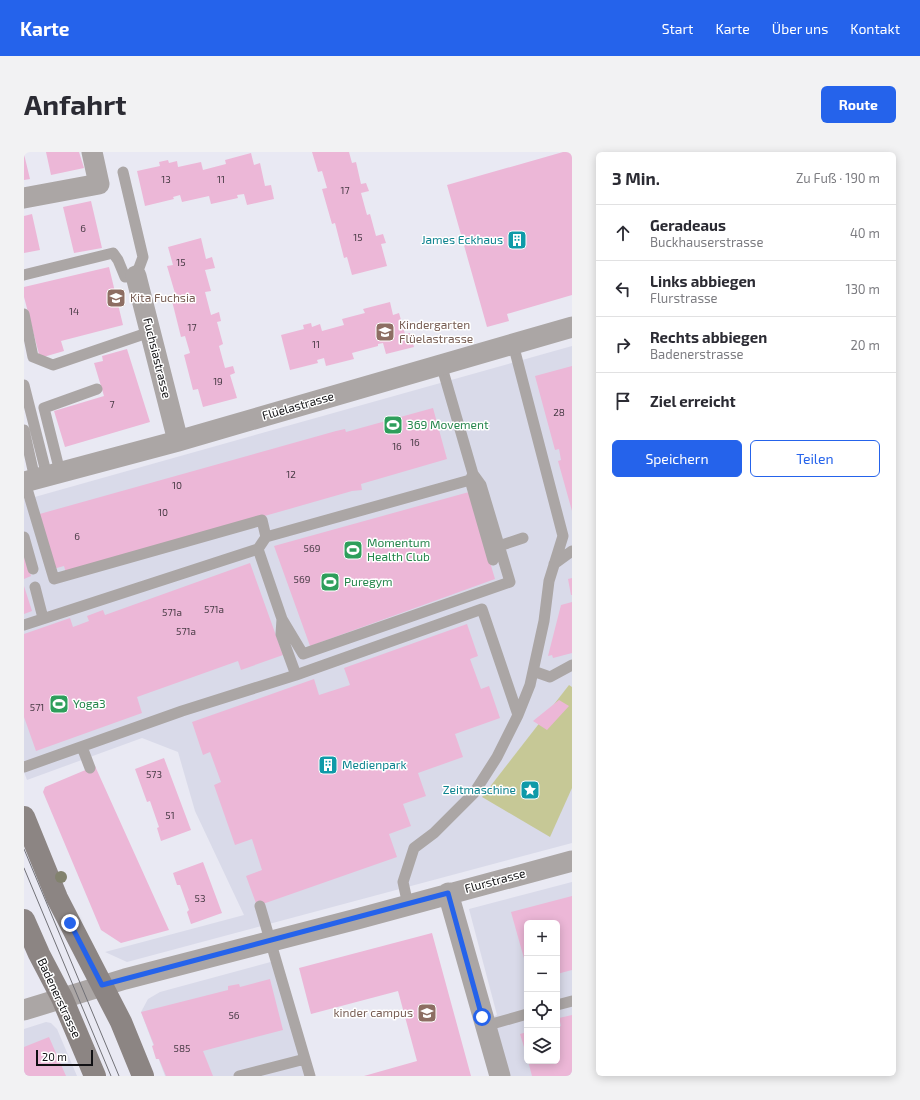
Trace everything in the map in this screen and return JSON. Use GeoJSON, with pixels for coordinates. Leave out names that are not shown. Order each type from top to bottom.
{"type":"FeatureCollection","features":[{"type":"Feature","properties":{"kind":"street"},"geometry":{"type":"LineString","coordinates":[[24,198],[99,184],[92,152]]}},
{"type":"Feature","properties":{"kind":"street","name":"Fuchsiastrasse"},"geometry":{"type":"LineString","coordinates":[[136,276],[178,440]]}},
{"type":"Feature","properties":{"kind":"street","name":"Flüelastrasse"},"geometry":{"type":"LineString","coordinates":[[38,478],[178,440],[572,327]]}},
{"type":"Feature","properties":{"kind":"street"},"geometry":{"type":"LineString","coordinates":[[24,817],[57,898],[121,1022],[143,1076]]}},
{"type":"Feature","properties":{"kind":"street","name":"Flurstrasse"},"geometry":{"type":"LineString","coordinates":[[24,1010],[102,985],[572,861]]}},
{"type":"Feature","properties":{"kind":"street"},"geometry":{"type":"LineString","coordinates":[[448,893],[500,1076]]}},
{"type":"Feature","properties":{"kind":"street","name":"Badenerstrasse"},"geometry":{"type":"LineString","coordinates":[[24,920],[39,954],[62,998],[95,1076]]}},
{"type":"Feature","properties":{"kind":"lane"},"geometry":{"type":"LineString","coordinates":[[24,275],[113,253],[125,276],[136,276],[143,257],[123,172]]}},
{"type":"Feature","properties":{"kind":"lane"},"geometry":{"type":"LineString","coordinates":[[24,314],[33,357],[53,365],[150,332]]}},
{"type":"Feature","properties":{"kind":"lane"},"geometry":{"type":"LineString","coordinates":[[408,905],[403,882],[414,848],[434,833],[474,793],[497,757],[518,715],[530,685],[544,621],[549,581],[563,536],[513,344]]}},
{"type":"Feature","properties":{"kind":"lane"},"geometry":{"type":"LineString","coordinates":[[441,364],[493,560]]}},
{"type":"Feature","properties":{"kind":"lane"},"geometry":{"type":"LineString","coordinates":[[24,385],[54,579],[262,520],[266,537]]}},
{"type":"Feature","properties":{"kind":"lane"},"geometry":{"type":"LineString","coordinates":[[38,478],[44,408],[97,389]]}},
{"type":"Feature","properties":{"kind":"lane"},"geometry":{"type":"LineString","coordinates":[[24,430],[38,478]]}},
{"type":"Feature","properties":{"kind":"lane"},"geometry":{"type":"LineString","coordinates":[[24,625],[258,549],[266,537],[471,477]]}},
{"type":"Feature","properties":{"kind":"lane"},"geometry":{"type":"LineString","coordinates":[[258,549],[282,619],[303,654],[510,582],[481,485],[471,477]]}},
{"type":"Feature","properties":{"kind":"lane"},"geometry":{"type":"LineString","coordinates":[[24,537],[33,569]]}},
{"type":"Feature","properties":{"kind":"lane"},"geometry":{"type":"LineString","coordinates":[[499,546],[523,538]]}},
{"type":"Feature","properties":{"kind":"lane"},"geometry":{"type":"LineString","coordinates":[[554,564],[572,551]]}},
{"type":"Feature","properties":{"kind":"lane"},"geometry":{"type":"LineString","coordinates":[[35,587],[44,618]]}},
{"type":"Feature","properties":{"kind":"lane"},"geometry":{"type":"LineString","coordinates":[[24,767],[182,711],[296,675],[482,609],[518,715]]}},
{"type":"Feature","properties":{"kind":"lane"},"geometry":{"type":"LineString","coordinates":[[282,619],[282,634],[296,675]]}},
{"type":"Feature","properties":{"kind":"lane"},"geometry":{"type":"LineString","coordinates":[[533,671],[550,677],[572,665]]}},
{"type":"Feature","properties":{"kind":"lane"},"geometry":{"type":"LineString","coordinates":[[82,747],[90,768]]}},
{"type":"Feature","properties":{"kind":"lane"},"geometry":{"type":"LineString","coordinates":[[260,906],[310,1076]]}},
{"type":"Feature","properties":{"kind":"lane"},"geometry":{"type":"LineString","coordinates":[[560,1004],[572,1001]]}},
{"type":"Feature","properties":{"kind":"lane"},"geometry":{"type":"LineString","coordinates":[[485,1026],[524,1015]]}},
{"type":"Feature","properties":{"kind":"lane"},"geometry":{"type":"LineString","coordinates":[[239,1076],[306,1059]]}},
{"type":"Feature","properties":{"kind":"shaded area"},"geometry":{"type":"Polygon","coordinates":[[[572,346],[572,843],[127,962],[105,952],[244,915],[195,811],[178,752],[142,738],[27,780],[24,772],[24,500],[572,346]]]}},
{"type":"Feature","properties":{"kind":"shaded area"},"geometry":{"type":"Polygon","coordinates":[[[572,882],[572,1076],[508,1076],[492,1017],[497,1015],[469,909],[572,882]]]}},
{"type":"Feature","properties":{"kind":"shaded area"},"geometry":{"type":"Polygon","coordinates":[[[278,960],[309,1076],[165,1076],[141,1012],[148,999],[160,992],[278,960]]]}},
{"type":"Feature","properties":{"kind":"shaded area"},"geometry":{"type":"Polygon","coordinates":[[[46,1022],[51,1023],[57,1029],[77,1076],[24,1076],[24,1029],[46,1022]]]}},
{"type":"Feature","properties":{"kind":"green space"},"geometry":{"type":"Polygon","coordinates":[[[569,685],[572,687],[572,788],[550,837],[482,797],[569,685]]]}},
{"type":"Feature","properties":{"kind":"building"},"geometry":{"type":"Polygon","coordinates":[[[46,152],[79,152],[84,168],[51,175],[46,152]]]}},
{"type":"Feature","properties":{"kind":"building"},"geometry":{"type":"Polygon","coordinates":[[[312,152],[349,152],[352,163],[356,162],[361,184],[366,183],[369,191],[361,193],[367,215],[370,214],[376,236],[383,234],[386,243],[381,244],[387,266],[352,275],[347,257],[344,258],[335,223],[332,224],[322,189],[327,188],[322,171],[318,172],[312,152]]]}},
{"type":"Feature","properties":{"kind":"building","name":"James Eckhaus"},"geometry":{"type":"Polygon","coordinates":[[[563,152],[572,152],[572,295],[507,314],[509,321],[487,327],[447,185],[563,152]]]}},
{"type":"Feature","properties":{"kind":"building"},"geometry":{"type":"Polygon","coordinates":[[[251,153],[254,165],[260,163],[265,186],[271,185],[274,199],[247,205],[244,194],[237,195],[238,198],[211,204],[209,196],[182,202],[180,195],[173,197],[174,199],[145,206],[137,171],[160,166],[159,162],[168,160],[169,163],[177,161],[178,167],[201,162],[203,170],[226,164],[225,160],[251,153]]]}},
{"type":"Feature","properties":{"kind":"building"},"geometry":{"type":"Polygon","coordinates":[[[24,154],[30,179],[24,180],[24,154]]]}},
{"type":"Feature","properties":{"kind":"building"},"geometry":{"type":"Polygon","coordinates":[[[91,201],[102,248],[74,253],[63,207],[91,201]]]}},
{"type":"Feature","properties":{"kind":"building"},"geometry":{"type":"Polygon","coordinates":[[[32,214],[40,250],[24,253],[24,216],[32,214]]]}},
{"type":"Feature","properties":{"kind":"building"},"geometry":{"type":"Polygon","coordinates":[[[201,238],[206,259],[212,257],[215,268],[205,270],[211,291],[205,292],[211,315],[219,312],[221,321],[217,322],[223,344],[219,346],[225,368],[233,366],[235,373],[230,375],[237,398],[203,407],[198,389],[193,390],[184,355],[190,353],[185,336],[181,337],[172,301],[177,300],[167,266],[173,265],[168,247],[201,238]]]}},
{"type":"Feature","properties":{"kind":"building"},"geometry":{"type":"Polygon","coordinates":[[[109,267],[123,325],[61,341],[64,351],[40,358],[24,297],[24,287],[109,267]]]}},
{"type":"Feature","properties":{"kind":"building"},"geometry":{"type":"Polygon","coordinates":[[[390,302],[393,315],[399,313],[405,334],[410,333],[414,347],[386,354],[383,343],[378,344],[378,346],[352,353],[354,359],[326,366],[324,358],[317,360],[318,363],[290,370],[281,335],[304,329],[303,325],[311,323],[312,327],[320,324],[322,331],[344,325],[342,319],[365,313],[363,309],[390,302]]]}},
{"type":"Feature","properties":{"kind":"building"},"geometry":{"type":"Polygon","coordinates":[[[127,349],[150,422],[65,447],[54,411],[104,396],[94,363],[103,361],[102,356],[127,349]]]}},
{"type":"Feature","properties":{"kind":"building"},"geometry":{"type":"Polygon","coordinates":[[[572,366],[572,511],[558,461],[561,460],[559,449],[555,450],[535,376],[572,366]]]}},
{"type":"Feature","properties":{"kind":"building"},"geometry":{"type":"Polygon","coordinates":[[[433,408],[447,459],[361,484],[362,490],[352,491],[66,573],[64,566],[53,569],[36,515],[336,431],[345,429],[346,432],[433,408]]]}},
{"type":"Feature","properties":{"kind":"building"},"geometry":{"type":"Polygon","coordinates":[[[469,492],[495,579],[310,646],[274,546],[469,492]]]}},
{"type":"Feature","properties":{"kind":"building"},"geometry":{"type":"Polygon","coordinates":[[[24,553],[31,576],[24,579],[24,553]]]}},
{"type":"Feature","properties":{"kind":"building"},"geometry":{"type":"Polygon","coordinates":[[[250,563],[283,655],[241,670],[238,661],[137,697],[142,713],[36,751],[24,717],[24,634],[70,618],[73,627],[89,621],[87,616],[103,610],[105,615],[250,563]]]}},
{"type":"Feature","properties":{"kind":"building"},"geometry":{"type":"Polygon","coordinates":[[[572,578],[572,595],[571,595],[568,579],[572,578]]]}},
{"type":"Feature","properties":{"kind":"building"},"geometry":{"type":"Polygon","coordinates":[[[24,586],[32,611],[24,614],[24,586]]]}},
{"type":"Feature","properties":{"kind":"building"},"geometry":{"type":"Polygon","coordinates":[[[572,602],[572,653],[553,658],[552,655],[548,656],[561,605],[572,602]]]}},
{"type":"Feature","properties":{"kind":"building","name":"Medienpark"},"geometry":{"type":"Polygon","coordinates":[[[467,624],[478,656],[470,659],[481,689],[489,686],[500,718],[455,734],[463,757],[418,773],[426,796],[403,804],[411,826],[389,834],[397,857],[257,906],[246,876],[262,870],[252,839],[235,845],[214,785],[221,782],[210,752],[203,755],[192,722],[314,679],[319,695],[350,685],[344,668],[467,624]]]}},
{"type":"Feature","properties":{"kind":"building"},"geometry":{"type":"Polygon","coordinates":[[[559,700],[569,706],[547,730],[533,721],[559,700]]]}},
{"type":"Feature","properties":{"kind":"building"},"geometry":{"type":"Polygon","coordinates":[[[164,758],[191,830],[161,841],[157,828],[159,827],[150,801],[147,802],[135,769],[164,758]]]}},
{"type":"Feature","properties":{"kind":"building"},"geometry":{"type":"Polygon","coordinates":[[[95,766],[169,930],[121,943],[101,930],[43,792],[45,787],[95,766]]]}},
{"type":"Feature","properties":{"kind":"building"},"geometry":{"type":"Polygon","coordinates":[[[203,862],[222,913],[191,924],[187,912],[189,910],[180,885],[177,885],[173,873],[203,862]]]}},
{"type":"Feature","properties":{"kind":"building"},"geometry":{"type":"Polygon","coordinates":[[[572,896],[572,970],[560,973],[560,920],[524,920],[524,958],[511,912],[572,896]]]}},
{"type":"Feature","properties":{"kind":"building"},"geometry":{"type":"Polygon","coordinates":[[[432,933],[471,1076],[364,1076],[417,1061],[398,991],[311,1014],[299,968],[432,933]]]}},
{"type":"Feature","properties":{"kind":"building"},"geometry":{"type":"Polygon","coordinates":[[[270,979],[283,1030],[203,1051],[213,1076],[166,1076],[159,1059],[156,1059],[152,1046],[154,1045],[141,1012],[228,990],[228,986],[239,984],[240,987],[270,979]]]}},
{"type":"Feature","properties":{"kind":"building"},"geometry":{"type":"Polygon","coordinates":[[[572,1015],[572,1076],[532,1076],[529,1064],[560,1064],[560,1018],[572,1015]]]}},
{"type":"Feature","properties":{"kind":"building"},"geometry":{"type":"Polygon","coordinates":[[[524,1033],[524,1047],[520,1034],[524,1033]]]}},
{"type":"Feature","properties":{"kind":"building"},"geometry":{"type":"Polygon","coordinates":[[[49,1037],[66,1076],[24,1076],[24,1047],[49,1037]]]}},
{"type":"Feature","properties":{"kind":"tram line"},"geometry":{"type":"LineString","coordinates":[[24,849],[119,1076]]}},
{"type":"Feature","properties":{"kind":"tram line"},"geometry":{"type":"LineString","coordinates":[[24,868],[111,1076]]}},
{"type":"Feature","properties":{"kind":"place","name":"James Eckhaus"},"geometry":{"type":"Point","coordinates":[517,240]}},
{"type":"Feature","properties":{"kind":"place","name":"Kita Fuchsia"},"geometry":{"type":"Point","coordinates":[116,298]}},
{"type":"Feature","properties":{"kind":"place","name":"Kindergarten Flüelastrasse"},"geometry":{"type":"Point","coordinates":[385,332]}},
{"type":"Feature","properties":{"kind":"place","name":"369 Movement"},"geometry":{"type":"Point","coordinates":[393,425]}},
{"type":"Feature","properties":{"kind":"place","name":"Momentum Health Club"},"geometry":{"type":"Point","coordinates":[353,550]}},
{"type":"Feature","properties":{"kind":"place","name":"Puregym"},"geometry":{"type":"Point","coordinates":[330,582]}},
{"type":"Feature","properties":{"kind":"place","name":"Yoga3"},"geometry":{"type":"Point","coordinates":[59,704]}},
{"type":"Feature","properties":{"kind":"place","name":"Medienpark"},"geometry":{"type":"Point","coordinates":[328,765]}},
{"type":"Feature","properties":{"kind":"place","name":"Zeitmaschine"},"geometry":{"type":"Point","coordinates":[530,790]}},
{"type":"Feature","properties":{"kind":"place","name":"kinder campus"},"geometry":{"type":"Point","coordinates":[427,1013]}},
{"type":"Feature","properties":{"kind":"route"},"geometry":{"type":"LineString","coordinates":[[70,923],[102,985],[356,919],[448,893],[482,1017]]}}]}
